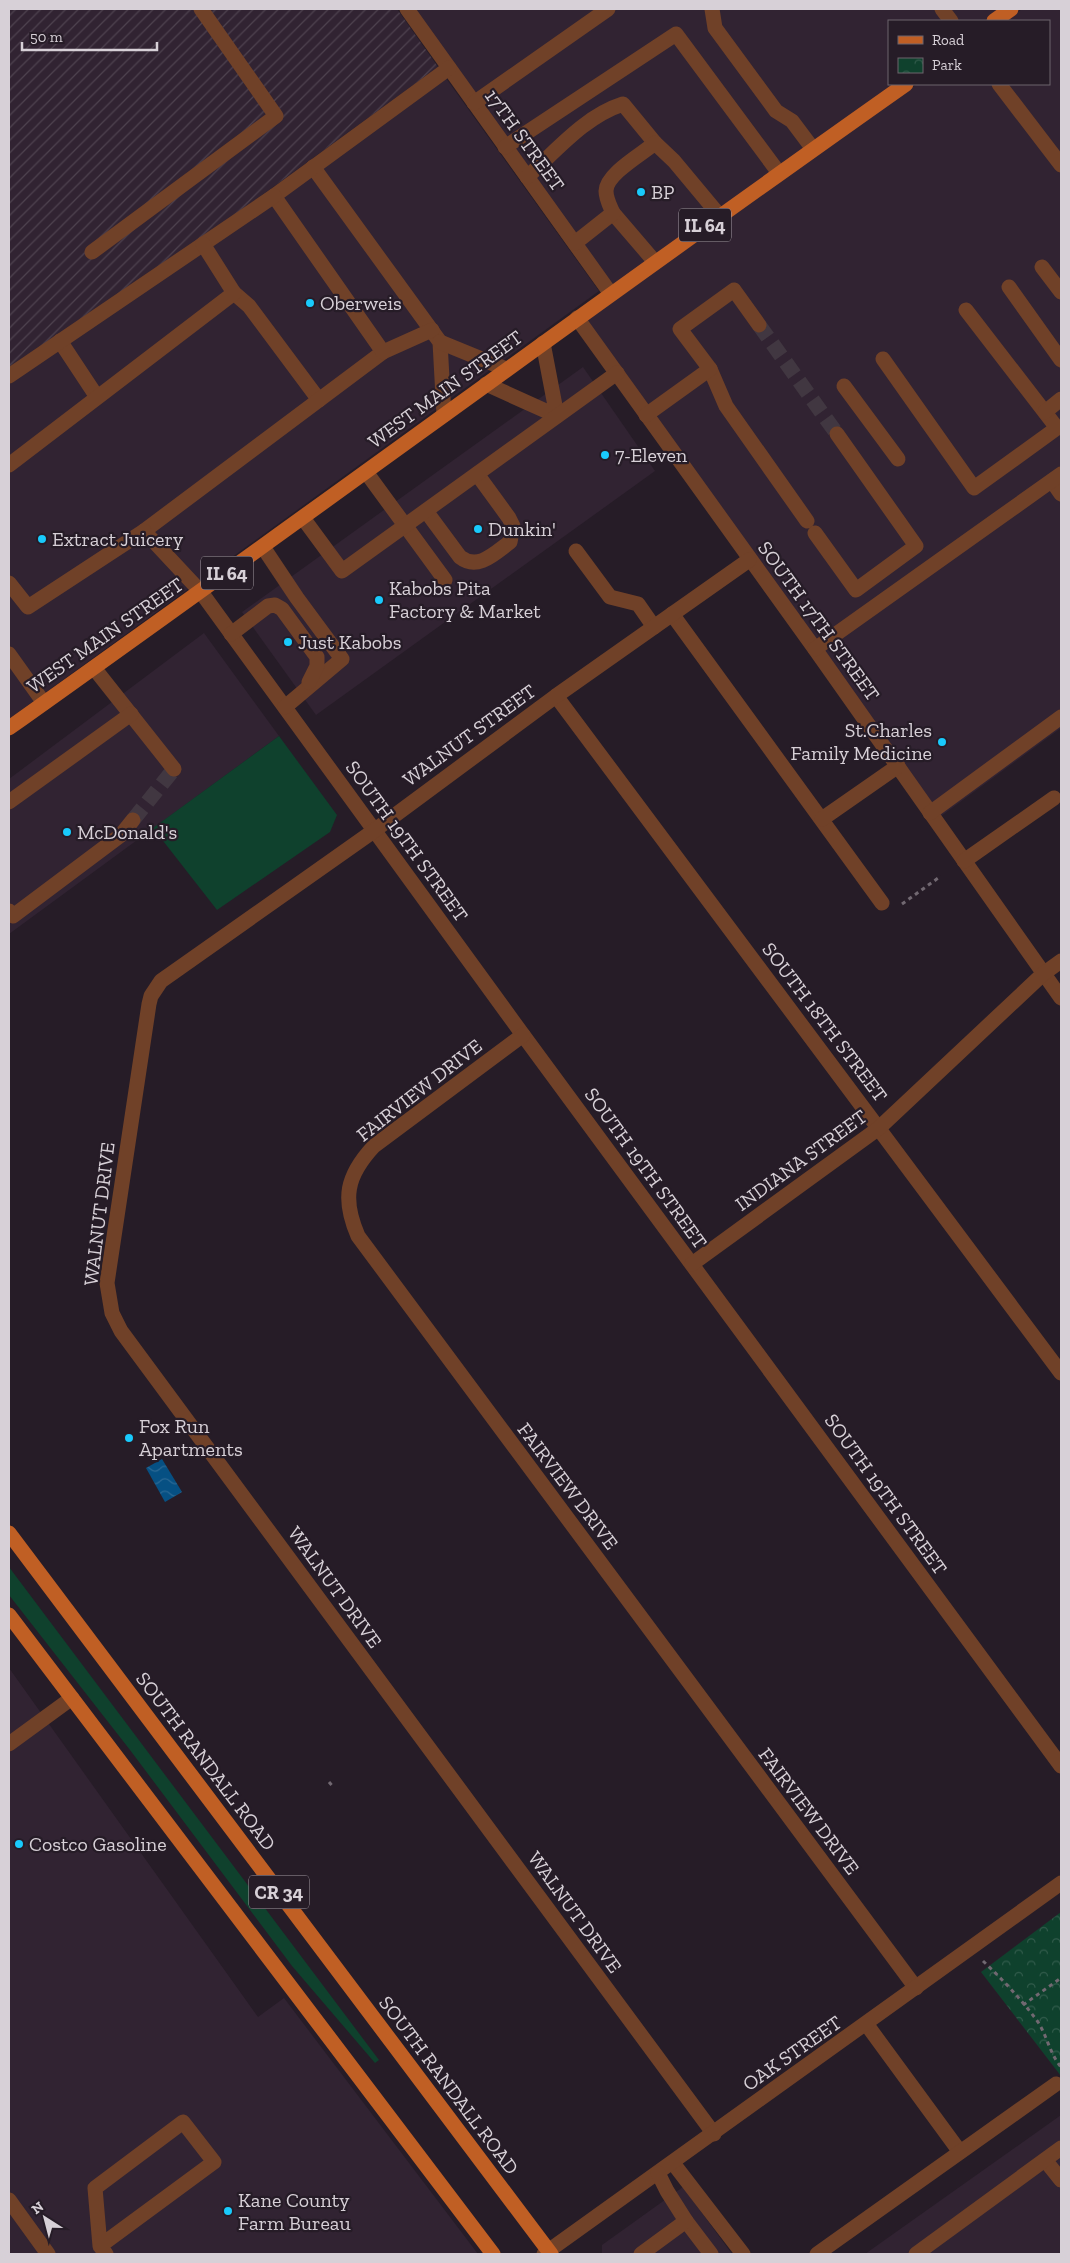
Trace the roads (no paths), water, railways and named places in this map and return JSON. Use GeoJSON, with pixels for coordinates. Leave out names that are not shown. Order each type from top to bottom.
{"type":"FeatureCollection","features":[{"type":"Feature","properties":{"kind":"main road"},"geometry":{"type":"LineString","coordinates":[[995,20],[1011,9]]}},
{"type":"Feature","properties":{"kind":"main road","name":"WEST MAIN STREET"},"geometry":{"type":"LineString","coordinates":[[9,728],[201,592],[719,215],[905,85]]}},
{"type":"Feature","properties":{"kind":"main road","name":"SOUTH RANDALL ROAD"},"geometry":{"type":"LineString","coordinates":[[9,1532],[548,2253]]}},
{"type":"Feature","properties":{"kind":"main road","name":"CR 34"},"geometry":{"type":"LineString","coordinates":[[9,1615],[493,2254]]}},
{"type":"Feature","properties":{"kind":"street"},"geometry":{"type":"LineString","coordinates":[[92,252],[276,116],[200,9]]}},
{"type":"Feature","properties":{"kind":"street","name":"17TH STREET"},"geometry":{"type":"LineString","coordinates":[[407,9],[611,294]]}},
{"type":"Feature","properties":{"kind":"street"},"geometry":{"type":"LineString","coordinates":[[474,104],[608,9]]}},
{"type":"Feature","properties":{"kind":"street"},"geometry":{"type":"LineString","coordinates":[[712,9],[714,28],[776,111],[792,121],[813,149]]}},
{"type":"Feature","properties":{"kind":"street"},"geometry":{"type":"LineString","coordinates":[[942,9],[950,20]]}},
{"type":"Feature","properties":{"kind":"street"},"geometry":{"type":"LineString","coordinates":[[506,147],[676,34],[779,173]]}},
{"type":"Feature","properties":{"kind":"street"},"geometry":{"type":"LineString","coordinates":[[9,376],[274,196],[449,68]]}},
{"type":"Feature","properties":{"kind":"street"},"geometry":{"type":"LineString","coordinates":[[1000,85],[1061,165]]}},
{"type":"Feature","properties":{"kind":"street"},"geometry":{"type":"LineString","coordinates":[[527,177],[575,133],[609,109],[623,104],[719,215]]}},
{"type":"Feature","properties":{"kind":"street"},"geometry":{"type":"LineString","coordinates":[[655,262],[613,213],[607,201],[606,190],[610,178],[656,144]]}},
{"type":"Feature","properties":{"kind":"street"},"geometry":{"type":"LineString","coordinates":[[313,167],[436,336],[506,370]]}},
{"type":"Feature","properties":{"kind":"street"},"geometry":{"type":"LineString","coordinates":[[274,196],[384,352]]}},
{"type":"Feature","properties":{"kind":"street"},"geometry":{"type":"LineString","coordinates":[[575,244],[613,213]]}},
{"type":"Feature","properties":{"kind":"street"},"geometry":{"type":"LineString","coordinates":[[203,244],[234,292],[249,306],[319,400]]}},
{"type":"Feature","properties":{"kind":"street"},"geometry":{"type":"LineString","coordinates":[[1042,267],[1061,292]]}},
{"type":"Feature","properties":{"kind":"street"},"geometry":{"type":"LineString","coordinates":[[1009,287],[1061,360]]}},
{"type":"Feature","properties":{"kind":"street"},"geometry":{"type":"LineString","coordinates":[[759,325],[734,290],[680,329],[710,369],[726,406],[856,590],[916,546],[837,434]]}},
{"type":"Feature","properties":{"kind":"street"},"geometry":{"type":"LineString","coordinates":[[9,465],[234,292]]}},
{"type":"Feature","properties":{"kind":"street"},"geometry":{"type":"LineString","coordinates":[[883,359],[974,488],[1057,428],[966,310]]}},
{"type":"Feature","properties":{"kind":"street","name":"SOUTH 17TH STREET"},"geometry":{"type":"LineString","coordinates":[[577,318],[815,649],[1061,998]]}},
{"type":"Feature","properties":{"kind":"street"},"geometry":{"type":"LineString","coordinates":[[9,583],[28,607],[144,531],[384,352],[436,336]]}},
{"type":"Feature","properties":{"kind":"street"},"geometry":{"type":"LineString","coordinates":[[436,336],[444,415]]}},
{"type":"Feature","properties":{"kind":"street"},"geometry":{"type":"LineString","coordinates":[[60,341],[97,397]]}},
{"type":"Feature","properties":{"kind":"street"},"geometry":{"type":"LineString","coordinates":[[542,343],[557,416]]}},
{"type":"Feature","properties":{"kind":"street"},"geometry":{"type":"LineString","coordinates":[[646,415],[710,369]]}},
{"type":"Feature","properties":{"kind":"street"},"geometry":{"type":"LineString","coordinates":[[303,518],[342,572],[617,373]]}},
{"type":"Feature","properties":{"kind":"street"},"geometry":{"type":"LineString","coordinates":[[486,384],[557,416]]}},
{"type":"Feature","properties":{"kind":"street"},"geometry":{"type":"LineString","coordinates":[[844,386],[898,459]]}},
{"type":"Feature","properties":{"kind":"street"},"geometry":{"type":"LineString","coordinates":[[1045,412],[1061,399]]}},
{"type":"Feature","properties":{"kind":"street"},"geometry":{"type":"LineString","coordinates":[[366,472],[445,580]]}},
{"type":"Feature","properties":{"kind":"street"},"geometry":{"type":"LineString","coordinates":[[426,511],[465,561],[484,561],[504,547],[510,542],[512,526],[509,518],[477,474]]}},
{"type":"Feature","properties":{"kind":"street"},"geometry":{"type":"LineString","coordinates":[[815,649],[1056,478],[1061,494]]}},
{"type":"Feature","properties":{"kind":"street","name":"SOUTH 19TH STREET"},"geometry":{"type":"LineString","coordinates":[[144,531],[201,592],[523,1035],[1061,1766]]}},
{"type":"Feature","properties":{"kind":"street"},"geometry":{"type":"LineString","coordinates":[[263,547],[297,598],[342,658],[285,707]]}},
{"type":"Feature","properties":{"kind":"street"},"geometry":{"type":"LineString","coordinates":[[576,551],[610,597],[638,604],[654,627]]}},
{"type":"Feature","properties":{"kind":"street","name":"WALNUT STREET"},"geometry":{"type":"LineString","coordinates":[[149,1004],[151,996],[161,981],[175,970],[375,830],[556,696],[750,560]]}},
{"type":"Feature","properties":{"kind":"street"},"geometry":{"type":"LineString","coordinates":[[282,609],[297,598]]}},
{"type":"Feature","properties":{"kind":"street"},"geometry":{"type":"LineString","coordinates":[[231,634],[268,606],[275,605],[282,609],[317,657],[317,666],[304,690]]}},
{"type":"Feature","properties":{"kind":"street"},"geometry":{"type":"LineString","coordinates":[[672,614],[882,903]]}},
{"type":"Feature","properties":{"kind":"street"},"geometry":{"type":"LineString","coordinates":[[9,654],[44,703]]}},
{"type":"Feature","properties":{"kind":"street"},"geometry":{"type":"LineString","coordinates":[[94,668],[174,769]]}},
{"type":"Feature","properties":{"kind":"street","name":"SOUTH 18TH STREET"},"geometry":{"type":"LineString","coordinates":[[556,696],[1061,1373]]}},
{"type":"Feature","properties":{"kind":"street"},"geometry":{"type":"LineString","coordinates":[[9,802],[131,714]]}},
{"type":"Feature","properties":{"kind":"street"},"geometry":{"type":"LineString","coordinates":[[930,813],[1061,716]]}},
{"type":"Feature","properties":{"kind":"street"},"geometry":{"type":"LineString","coordinates":[[822,819],[898,766]]}},
{"type":"Feature","properties":{"kind":"street"},"geometry":{"type":"LineString","coordinates":[[964,861],[1054,798]]}},
{"type":"Feature","properties":{"kind":"street"},"geometry":{"type":"LineString","coordinates":[[9,911],[13,916],[121,835],[133,820]]}},
{"type":"Feature","properties":{"kind":"street","name":"INDIANA STREET"},"geometry":{"type":"LineString","coordinates":[[692,1264],[880,1128],[1043,974],[1061,961]]}},
{"type":"Feature","properties":{"kind":"street","name":"WALNUT DRIVE"},"geometry":{"type":"LineString","coordinates":[[149,1004],[108,1273],[108,1298],[117,1322],[148,1367],[714,2134]]}},
{"type":"Feature","properties":{"kind":"street","name":"FAIRVIEW DRIVE"},"geometry":{"type":"LineString","coordinates":[[523,1035],[374,1146],[362,1160],[352,1177],[348,1194],[350,1216],[358,1236],[916,1988]]}},
{"type":"Feature","properties":{"kind":"street"},"geometry":{"type":"LineString","coordinates":[[9,1744],[72,1698]]}},
{"type":"Feature","properties":{"kind":"street","name":"OAK STREET"},"geometry":{"type":"LineString","coordinates":[[548,2253],[1061,1883]]}},
{"type":"Feature","properties":{"kind":"street"},"geometry":{"type":"LineString","coordinates":[[866,2025],[960,2152]]}},
{"type":"Feature","properties":{"kind":"street"},"geometry":{"type":"LineString","coordinates":[[817,2254],[1056,2084]]}},
{"type":"Feature","properties":{"kind":"street"},"geometry":{"type":"LineString","coordinates":[[183,2122],[214,2162],[103,2250],[95,2188],[183,2122]]}},
{"type":"Feature","properties":{"kind":"street"},"geometry":{"type":"LineString","coordinates":[[916,2254],[1061,2148]]}},
{"type":"Feature","properties":{"kind":"street"},"geometry":{"type":"LineString","coordinates":[[1045,2160],[1061,2180]]}},
{"type":"Feature","properties":{"kind":"street"},"geometry":{"type":"LineString","coordinates":[[673,2163],[743,2254]]}},
{"type":"Feature","properties":{"kind":"street"},"geometry":{"type":"LineString","coordinates":[[658,2174],[686,2221],[711,2254]]}},
{"type":"Feature","properties":{"kind":"street"},"geometry":{"type":"LineString","coordinates":[[9,2200],[48,2254]]}},
{"type":"Feature","properties":{"kind":"street"},"geometry":{"type":"LineString","coordinates":[[641,2254],[686,2221]]}},
{"type":"Feature","properties":{"kind":"water"},"geometry":{"type":"Polygon","coordinates":[[[162,1459],[182,1492],[165,1502],[146,1468],[162,1459]]]}},
{"type":"Feature","properties":{"kind":"tunnel"},"geometry":{"type":"LineString","coordinates":[[759,325],[837,434]]}},
{"type":"Feature","properties":{"kind":"tunnel"},"geometry":{"type":"LineString","coordinates":[[133,820],[174,769]]}},
{"type":"Feature","properties":{"kind":"place","name":"BP"},"geometry":{"type":"Point","coordinates":[641,192]}},
{"type":"Feature","properties":{"kind":"place","name":"Oberweis"},"geometry":{"type":"Point","coordinates":[310,303]}},
{"type":"Feature","properties":{"kind":"place","name":"7-Eleven"},"geometry":{"type":"Point","coordinates":[605,455]}},
{"type":"Feature","properties":{"kind":"place","name":"Dunkin'"},"geometry":{"type":"Point","coordinates":[478,529]}},
{"type":"Feature","properties":{"kind":"place","name":"Extract Juicery"},"geometry":{"type":"Point","coordinates":[42,539]}},
{"type":"Feature","properties":{"kind":"place","name":"Kabobs Pita Factory & Market"},"geometry":{"type":"Point","coordinates":[379,600]}},
{"type":"Feature","properties":{"kind":"place","name":"Just Kabobs"},"geometry":{"type":"Point","coordinates":[288,642]}},
{"type":"Feature","properties":{"kind":"place","name":"St.Charles Family Medicine"},"geometry":{"type":"Point","coordinates":[942,742]}},
{"type":"Feature","properties":{"kind":"place","name":"McDonald's"},"geometry":{"type":"Point","coordinates":[67,832]}},
{"type":"Feature","properties":{"kind":"place","name":"Fox Run Apartments"},"geometry":{"type":"Point","coordinates":[129,1438]}},
{"type":"Feature","properties":{"kind":"place","name":"Costco Gasoline"},"geometry":{"type":"Point","coordinates":[19,1844]}},
{"type":"Feature","properties":{"kind":"place","name":"Kane County Farm Bureau"},"geometry":{"type":"Point","coordinates":[228,2211]}}]}
